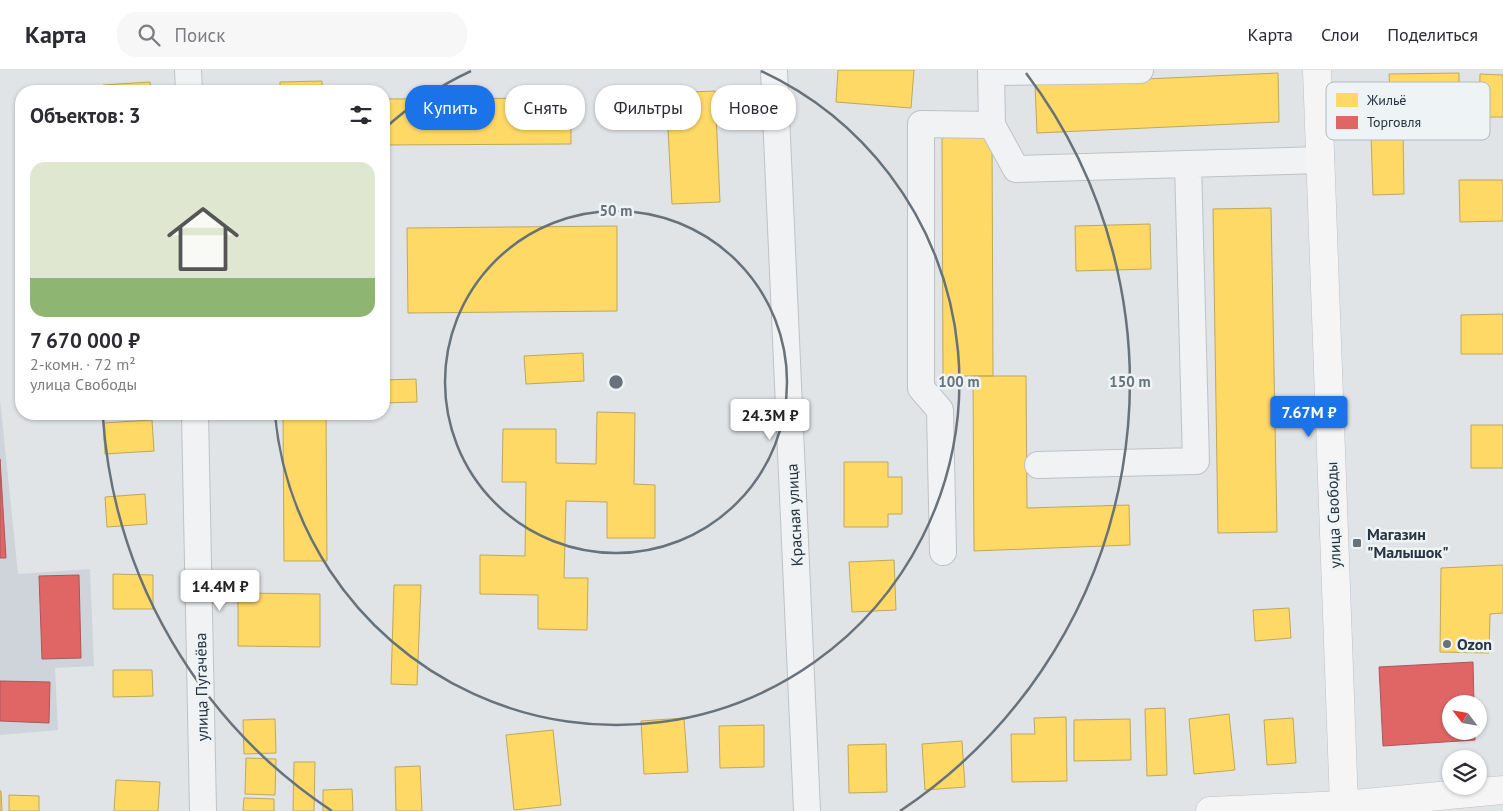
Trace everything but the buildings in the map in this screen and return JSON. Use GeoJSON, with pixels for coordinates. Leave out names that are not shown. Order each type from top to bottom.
{"type":"FeatureCollection","features":[{"type":"Feature","properties":{"kind":"main road","name":"улица Свободы"},"geometry":{"type":"LineString","coordinates":[[1317,70],[1344,808]]}},
{"type":"Feature","properties":{"kind":"main road"},"geometry":{"type":"LineString","coordinates":[[1210,811],[1344,808],[1503,790]]}},
{"type":"Feature","properties":{"kind":"street"},"geometry":{"type":"LineString","coordinates":[[188,70],[189,85]]}},
{"type":"Feature","properties":{"kind":"street","name":"Красная улица"},"geometry":{"type":"LineString","coordinates":[[774,70],[807,811]]}},
{"type":"Feature","properties":{"kind":"street"},"geometry":{"type":"LineString","coordinates":[[1140,70],[991,71],[992,125],[1016,169],[1321,160]]}},
{"type":"Feature","properties":{"kind":"street"},"geometry":{"type":"LineString","coordinates":[[943,552],[940,410],[921,388],[921,124],[992,125]]}},
{"type":"Feature","properties":{"kind":"street"},"geometry":{"type":"LineString","coordinates":[[1038,465],[1196,460],[1188,164]]}},
{"type":"Feature","properties":{"kind":"street","name":"улица Пугачёва"},"geometry":{"type":"LineString","coordinates":[[195,420],[203,811]]}},
{"type":"Feature","properties":{"kind":"shaded area"},"geometry":{"type":"Polygon","coordinates":[[[0,399],[18,574],[90,569],[94,666],[55,668],[58,730],[0,735],[0,399]]]}},
{"type":"Feature","properties":{"kind":"place","name":"Магазин \"Малышок\""},"geometry":{"type":"Point","coordinates":[1357,543]}},
{"type":"Feature","properties":{"kind":"place","name":"Ozon"},"geometry":{"type":"Point","coordinates":[1447,644]}}]}
